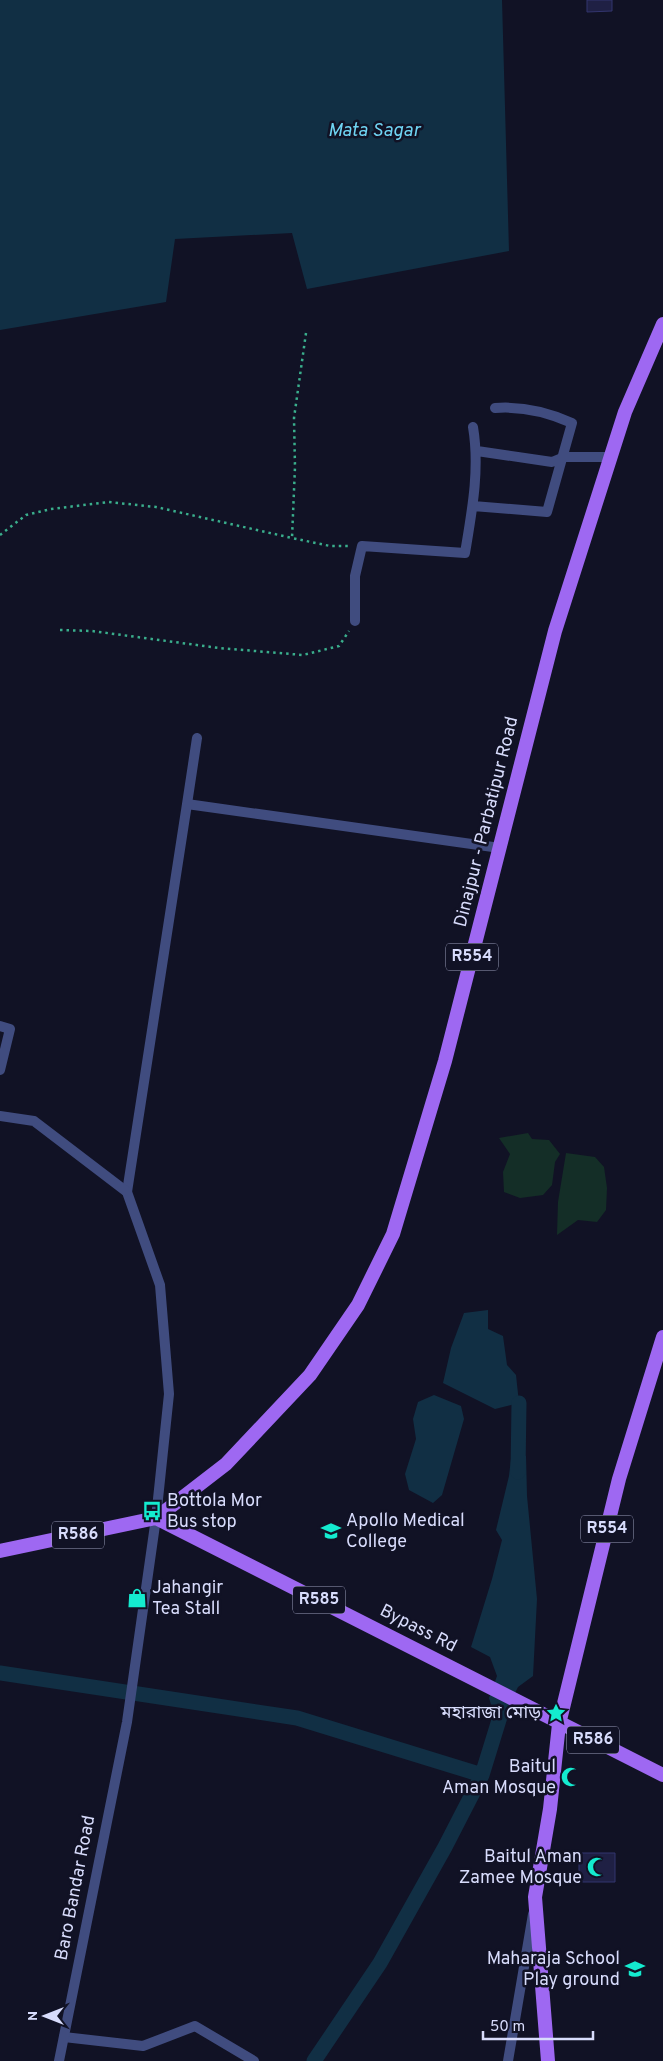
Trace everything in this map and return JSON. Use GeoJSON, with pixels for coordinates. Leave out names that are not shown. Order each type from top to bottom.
{"type":"FeatureCollection","features":[{"type":"Feature","properties":{"kind":"main road","name":"Dinajpur - Parbatipur Road"},"geometry":{"type":"LineString","coordinates":[[156,1518],[226,1464],[310,1376],[358,1305],[393,1234],[445,1061],[555,631],[625,412],[663,324]]}},
{"type":"Feature","properties":{"kind":"main road","name":"R554"},"geometry":{"type":"LineString","coordinates":[[548,2061],[536,1897],[550,1809],[560,1724],[619,1479],[663,1337]]}},
{"type":"Feature","properties":{"kind":"main road","name":"R586"},"geometry":{"type":"LineString","coordinates":[[0,1551],[156,1518]]}},
{"type":"Feature","properties":{"kind":"main road","name":"Bypass Rd"},"geometry":{"type":"LineString","coordinates":[[156,1518],[663,1775]]}},
{"type":"Feature","properties":{"kind":"street"},"geometry":{"type":"LineString","coordinates":[[473,506],[547,512],[572,423],[553,414],[514,406],[495,408]]}},
{"type":"Feature","properties":{"kind":"street"},"geometry":{"type":"LineString","coordinates":[[355,621],[355,576],[362,546],[466,554],[473,506],[477,452],[473,427]]}},
{"type":"Feature","properties":{"kind":"street"},"geometry":{"type":"LineString","coordinates":[[477,452],[552,462],[564,456],[611,457]]}},
{"type":"Feature","properties":{"kind":"street"},"geometry":{"type":"LineString","coordinates":[[0,1116],[34,1121],[127,1192],[197,738]]}},
{"type":"Feature","properties":{"kind":"street"},"geometry":{"type":"LineString","coordinates":[[187,804],[500,848]]}},
{"type":"Feature","properties":{"kind":"street"},"geometry":{"type":"LineString","coordinates":[[0,1026],[10,1028],[0,1070]]}},
{"type":"Feature","properties":{"kind":"street","name":"Baro Bandar Road"},"geometry":{"type":"LineString","coordinates":[[59,2061],[127,1722],[156,1518],[169,1394],[160,1285],[127,1192]]}},
{"type":"Feature","properties":{"kind":"street"},"geometry":{"type":"LineString","coordinates":[[508,2061],[536,1897]]}},
{"type":"Feature","properties":{"kind":"street"},"geometry":{"type":"LineString","coordinates":[[64,2037],[143,2046],[195,2026],[254,2061]]}},
{"type":"Feature","properties":{"kind":"path"},"geometry":{"type":"LineString","coordinates":[[292,538],[295,467],[294,418],[306,332]]}},
{"type":"Feature","properties":{"kind":"path"},"geometry":{"type":"LineString","coordinates":[[0,535],[26,515],[51,509],[109,502],[156,507],[330,546],[362,546]]}},
{"type":"Feature","properties":{"kind":"path"},"geometry":{"type":"LineString","coordinates":[[60,630],[92,631],[219,648],[303,655],[339,646],[355,621]]}},
{"type":"Feature","properties":{"kind":"green space"},"geometry":{"type":"Polygon","coordinates":[[[528,1133],[532,1139],[549,1140],[560,1154],[555,1162],[552,1185],[543,1195],[520,1198],[504,1192],[503,1172],[510,1154],[499,1138],[528,1133]]]}},
{"type":"Feature","properties":{"kind":"green space"},"geometry":{"type":"Polygon","coordinates":[[[566,1153],[595,1157],[604,1167],[607,1188],[606,1210],[597,1222],[578,1220],[557,1235],[558,1202],[566,1153]]]}},
{"type":"Feature","properties":{"kind":"water","name":"Mata Sagar"},"geometry":{"type":"Polygon","coordinates":[[[0,0],[502,0],[509,251],[307,289],[292,233],[175,239],[166,302],[0,330],[0,0]]]}},
{"type":"Feature","properties":{"kind":"water"},"geometry":{"type":"Polygon","coordinates":[[[488,1310],[488,1329],[503,1336],[507,1365],[516,1375],[519,1403],[495,1409],[443,1383],[451,1348],[464,1313],[488,1310]]]}},
{"type":"Feature","properties":{"kind":"water"},"geometry":{"type":"Polygon","coordinates":[[[434,1395],[461,1406],[464,1419],[442,1495],[433,1503],[409,1490],[405,1474],[416,1439],[413,1419],[418,1402],[434,1395]]]}},
{"type":"Feature","properties":{"kind":"water"},"geometry":{"type":"Polygon","coordinates":[[[512,1450],[526,1456],[527,1496],[537,1599],[533,1676],[518,1687],[498,1727],[489,1698],[497,1676],[490,1657],[471,1647],[502,1540],[496,1530],[509,1476],[512,1450]]]}},
{"type":"Feature","properties":{"kind":"building"},"geometry":{"type":"Polygon","coordinates":[[[587,0],[612,0],[612,11],[587,12],[587,0]]]}},
{"type":"Feature","properties":{"kind":"building","name":"Baitul Aman Zamee Mosque"},"geometry":{"type":"Polygon","coordinates":[[[579,1853],[615,1853],[615,1882],[579,1882],[579,1853]]]}},
{"type":"Feature","properties":{"kind":"waterway"},"geometry":{"type":"LineString","coordinates":[[518,1472],[519,1403]]}},
{"type":"Feature","properties":{"kind":"waterway"},"geometry":{"type":"LineString","coordinates":[[0,1673],[297,1718],[482,1775]]}},
{"type":"Feature","properties":{"kind":"waterway"},"geometry":{"type":"LineString","coordinates":[[314,2061],[380,1963],[445,1847],[482,1775],[503,1707]]}},
{"type":"Feature","properties":{"kind":"place","name":"Bottola Mor Bus stop"},"geometry":{"type":"Point","coordinates":[152,1511]}},
{"type":"Feature","properties":{"kind":"place","name":"Apollo Medical College"},"geometry":{"type":"Point","coordinates":[331,1531]}},
{"type":"Feature","properties":{"kind":"place","name":"Jahangir Tea Stall"},"geometry":{"type":"Point","coordinates":[137,1598]}},
{"type":"Feature","properties":{"kind":"place","name":"মহারাজা মোড়"},"geometry":{"type":"Point","coordinates":[556,1713]}},
{"type":"Feature","properties":{"kind":"place","name":"Baitul Aman Mosque"},"geometry":{"type":"Point","coordinates":[571,1777]}},
{"type":"Feature","properties":{"kind":"place","name":"Baitul Aman Zamee Mosque"},"geometry":{"type":"Point","coordinates":[597,1867]}},
{"type":"Feature","properties":{"kind":"place","name":"Maharaja School Play ground"},"geometry":{"type":"Point","coordinates":[635,1969]}}]}
